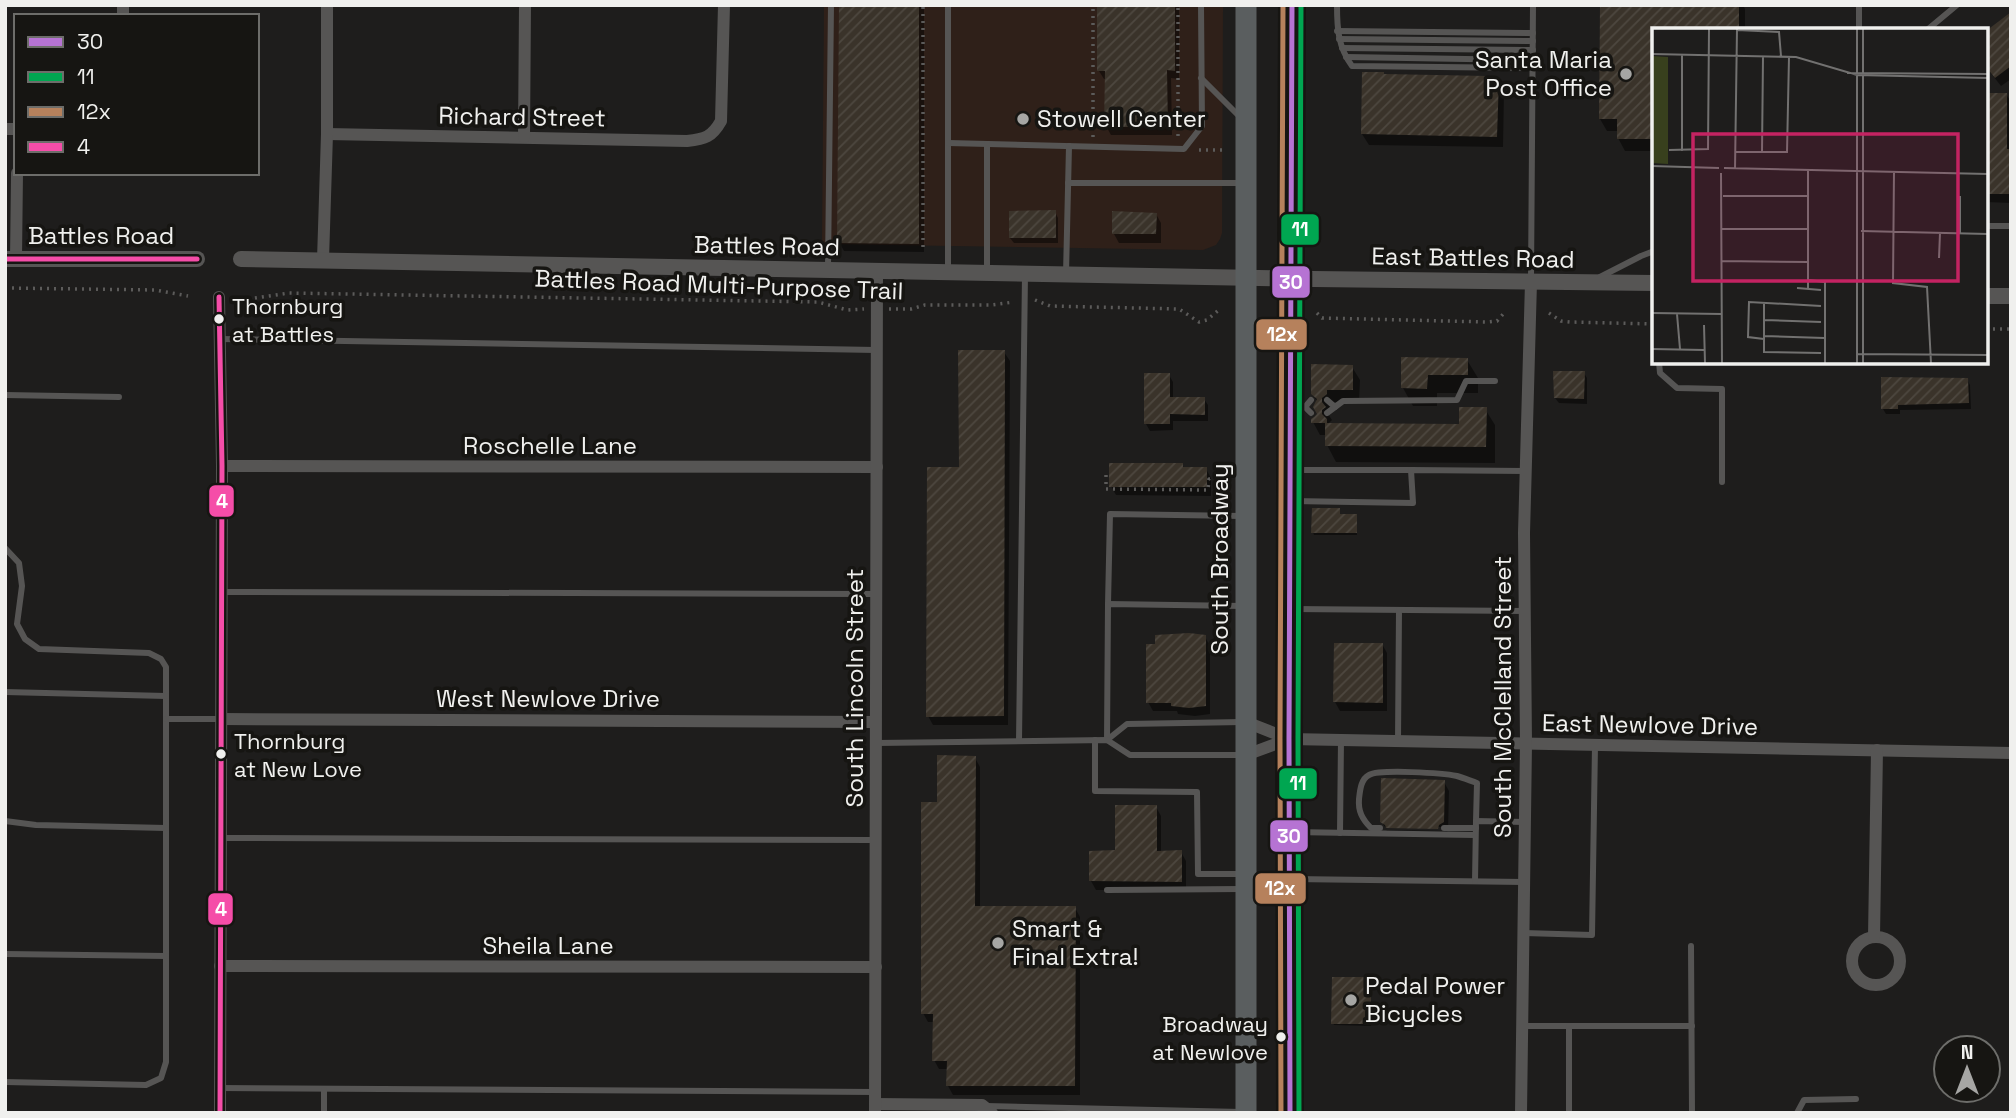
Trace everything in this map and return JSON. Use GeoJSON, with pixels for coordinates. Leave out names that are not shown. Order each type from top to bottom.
{"type":"FeatureCollection","features":[{"type":"Feature","properties":{"kind":"main road","name":"South Broadway"},"geometry":{"type":"LineString","coordinates":[[1246,5],[1247,1112]]}},
{"type":"Feature","properties":{"kind":"main road"},"geometry":{"type":"LineString","coordinates":[[1290,1113],[1290,470],[1304,406],[1291,279],[1292,5]]}},
{"type":"Feature","properties":{"kind":"street"},"geometry":{"type":"LineString","coordinates":[[323,260],[327,5]]}},
{"type":"Feature","properties":{"kind":"street"},"geometry":{"type":"LineString","coordinates":[[524,137],[525,5]]}},
{"type":"Feature","properties":{"kind":"street","name":"Richard Street"},"geometry":{"type":"LineString","coordinates":[[327,134],[687,141],[700,139],[714,134],[721,121],[724,5]]}},
{"type":"Feature","properties":{"kind":"street"},"geometry":{"type":"LineString","coordinates":[[10,259],[18,175]]}},
{"type":"Feature","properties":{"kind":"street","name":"Battles Road"},"geometry":{"type":"LineString","coordinates":[[10,259],[197,259]]}},
{"type":"Feature","properties":{"kind":"street","name":"Battles Road"},"geometry":{"type":"LineString","coordinates":[[241,259],[1291,279]]}},
{"type":"Feature","properties":{"kind":"street","name":"South Lincoln Street"},"geometry":{"type":"LineString","coordinates":[[875,1103],[877,271]]}},
{"type":"Feature","properties":{"kind":"street","name":"East Battles Road"},"geometry":{"type":"LineString","coordinates":[[1291,279],[1652,283]]}},
{"type":"Feature","properties":{"kind":"street","name":"South McClelland Street"},"geometry":{"type":"LineString","coordinates":[[1521,1113],[1526,743],[1524,533],[1531,282]]}},
{"type":"Feature","properties":{"kind":"street"},"geometry":{"type":"LineString","coordinates":[[1988,296],[2011,296]]}},
{"type":"Feature","properties":{"kind":"street"},"geometry":{"type":"LineString","coordinates":[[219,297],[222,466],[220,1113]]}},
{"type":"Feature","properties":{"kind":"street","name":"Roschelle Lane"},"geometry":{"type":"LineString","coordinates":[[222,466],[877,467]]}},
{"type":"Feature","properties":{"kind":"street","name":"West Newlove Drive"},"geometry":{"type":"LineString","coordinates":[[222,719],[875,722]]}},
{"type":"Feature","properties":{"kind":"street","name":"East Newlove Drive"},"geometry":{"type":"LineString","coordinates":[[1247,722],[1289,738],[2011,752]]}},
{"type":"Feature","properties":{"kind":"street","name":"East Newlove Drive"},"geometry":{"type":"LineString","coordinates":[[1247,755],[1289,738]]}},
{"type":"Feature","properties":{"kind":"street"},"geometry":{"type":"LineString","coordinates":[[1874,937],[1877,750]]}},
{"type":"Feature","properties":{"kind":"street","name":"Sheila Lane"},"geometry":{"type":"LineString","coordinates":[[220,966],[876,967]]}},
{"type":"Feature","properties":{"kind":"street"},"geometry":{"type":"LineString","coordinates":[[875,1103],[987,1109]]}},
{"type":"Feature","properties":{"kind":"lane"},"geometry":{"type":"LineString","coordinates":[[828,270],[831,5]]}},
{"type":"Feature","properties":{"kind":"lane"},"geometry":{"type":"LineString","coordinates":[[948,5],[948,272]]}},
{"type":"Feature","properties":{"kind":"lane"},"geometry":{"type":"LineString","coordinates":[[948,143],[1184,149],[1202,126],[1201,5]]}},
{"type":"Feature","properties":{"kind":"lane"},"geometry":{"type":"LineString","coordinates":[[1337,5],[1337,31],[1342,48],[1352,65],[1533,68]]}},
{"type":"Feature","properties":{"kind":"lane"},"geometry":{"type":"LineString","coordinates":[[1531,282],[1533,5]]}},
{"type":"Feature","properties":{"kind":"lane"},"geometry":{"type":"LineString","coordinates":[[1859,5],[1859,28]]}},
{"type":"Feature","properties":{"kind":"lane"},"geometry":{"type":"LineString","coordinates":[[1929,28],[1957,5]]}},
{"type":"Feature","properties":{"kind":"lane"},"geometry":{"type":"LineString","coordinates":[[1337,31],[1533,33]]}},
{"type":"Feature","properties":{"kind":"lane"},"geometry":{"type":"LineString","coordinates":[[1339,39],[1533,41]]}},
{"type":"Feature","properties":{"kind":"lane"},"geometry":{"type":"LineString","coordinates":[[1342,48],[1533,51]]}},
{"type":"Feature","properties":{"kind":"lane"},"geometry":{"type":"LineString","coordinates":[[1346,57],[1533,60]]}},
{"type":"Feature","properties":{"kind":"lane"},"geometry":{"type":"LineString","coordinates":[[1201,78],[1246,123]]}},
{"type":"Feature","properties":{"kind":"lane"},"geometry":{"type":"LineString","coordinates":[[987,273],[988,144]]}},
{"type":"Feature","properties":{"kind":"lane"},"geometry":{"type":"LineString","coordinates":[[1066,274],[1069,146]]}},
{"type":"Feature","properties":{"kind":"lane"},"geometry":{"type":"LineString","coordinates":[[1068,183],[1246,183]]}},
{"type":"Feature","properties":{"kind":"lane"},"geometry":{"type":"LineString","coordinates":[[1988,226],[2011,226]]}},
{"type":"Feature","properties":{"kind":"lane"},"geometry":{"type":"LineString","coordinates":[[1589,283],[1652,252]]}},
{"type":"Feature","properties":{"kind":"lane"},"geometry":{"type":"LineString","coordinates":[[1019,741],[1025,273]]}},
{"type":"Feature","properties":{"kind":"lane"},"geometry":{"type":"LineString","coordinates":[[220,340],[878,351]]}},
{"type":"Feature","properties":{"kind":"lane"},"geometry":{"type":"LineString","coordinates":[[1659,364],[1660,373],[1677,388],[1722,389],[1722,482]]}},
{"type":"Feature","properties":{"kind":"lane"},"geometry":{"type":"LineString","coordinates":[[1327,413],[1343,401],[1457,400],[1466,381],[1495,381]]}},
{"type":"Feature","properties":{"kind":"lane"},"geometry":{"type":"LineString","coordinates":[[5,395],[119,397]]}},
{"type":"Feature","properties":{"kind":"lane"},"geometry":{"type":"LineString","coordinates":[[1327,400],[1335,407]]}},
{"type":"Feature","properties":{"kind":"lane"},"geometry":{"type":"LineString","coordinates":[[1290,470],[1525,471]]}},
{"type":"Feature","properties":{"kind":"lane"},"geometry":{"type":"LineString","coordinates":[[1290,501],[1413,503],[1411,470]]}},
{"type":"Feature","properties":{"kind":"lane"},"geometry":{"type":"LineString","coordinates":[[1107,740],[1110,514],[1246,516]]}},
{"type":"Feature","properties":{"kind":"lane"},"geometry":{"type":"LineString","coordinates":[[5,548],[19,563],[22,586],[18,624],[25,639],[39,649],[149,653],[161,659],[166,667],[166,1062],[161,1079],[146,1085],[5,1082]]}},
{"type":"Feature","properties":{"kind":"lane"},"geometry":{"type":"LineString","coordinates":[[222,592],[876,594]]}},
{"type":"Feature","properties":{"kind":"lane"},"geometry":{"type":"LineString","coordinates":[[1108,604],[1246,606]]}},
{"type":"Feature","properties":{"kind":"lane"},"geometry":{"type":"LineString","coordinates":[[1290,609],[1525,611]]}},
{"type":"Feature","properties":{"kind":"lane"},"geometry":{"type":"LineString","coordinates":[[1398,741],[1399,610]]}},
{"type":"Feature","properties":{"kind":"lane"},"geometry":{"type":"LineString","coordinates":[[5,692],[166,696]]}},
{"type":"Feature","properties":{"kind":"lane"},"geometry":{"type":"LineString","coordinates":[[166,719],[222,719]]}},
{"type":"Feature","properties":{"kind":"lane"},"geometry":{"type":"LineString","coordinates":[[1107,740],[1127,724],[1247,722]]}},
{"type":"Feature","properties":{"kind":"lane"},"geometry":{"type":"LineString","coordinates":[[1340,833],[1341,739]]}},
{"type":"Feature","properties":{"kind":"lane"},"geometry":{"type":"LineString","coordinates":[[1096,740],[1095,791],[1197,792],[1198,874],[1246,882]]}},
{"type":"Feature","properties":{"kind":"lane"},"geometry":{"type":"LineString","coordinates":[[875,743],[1107,740],[1130,755],[1247,755]]}},
{"type":"Feature","properties":{"kind":"lane"},"geometry":{"type":"LineString","coordinates":[[1523,933],[1592,935],[1595,745]]}},
{"type":"Feature","properties":{"kind":"lane"},"geometry":{"type":"LineString","coordinates":[[1380,828],[1371,828],[1363,820],[1359,804],[1360,787],[1370,775],[1387,772],[1444,774],[1460,776],[1477,783],[1475,881]]}},
{"type":"Feature","properties":{"kind":"lane"},"geometry":{"type":"LineString","coordinates":[[5,821],[36,825],[166,828]]}},
{"type":"Feature","properties":{"kind":"lane"},"geometry":{"type":"LineString","coordinates":[[1289,832],[1475,828],[1525,822]]}},
{"type":"Feature","properties":{"kind":"lane"},"geometry":{"type":"LineString","coordinates":[[1444,828],[1475,828]]}},
{"type":"Feature","properties":{"kind":"lane"},"geometry":{"type":"LineString","coordinates":[[222,838],[875,840]]}},
{"type":"Feature","properties":{"kind":"lane"},"geometry":{"type":"LineString","coordinates":[[1289,879],[1524,883]]}},
{"type":"Feature","properties":{"kind":"lane"},"geometry":{"type":"LineString","coordinates":[[1107,890],[1246,882]]}},
{"type":"Feature","properties":{"kind":"lane"},"geometry":{"type":"LineString","coordinates":[[1691,946],[1692,1113]]}},
{"type":"Feature","properties":{"kind":"lane"},"geometry":{"type":"LineString","coordinates":[[5,954],[166,956]]}},
{"type":"Feature","properties":{"kind":"lane"},"geometry":{"type":"LineString","coordinates":[[1522,1026],[1692,1026]]}},
{"type":"Feature","properties":{"kind":"lane"},"geometry":{"type":"LineString","coordinates":[[1569,1026],[1569,1111]]}},
{"type":"Feature","properties":{"kind":"lane"},"geometry":{"type":"LineString","coordinates":[[219,1088],[875,1103]]}},
{"type":"Feature","properties":{"kind":"lane"},"geometry":{"type":"LineString","coordinates":[[324,1090],[324,1113]]}},
{"type":"Feature","properties":{"kind":"lane"},"geometry":{"type":"LineString","coordinates":[[1797,1113],[1804,1100],[1856,1100]]}},
{"type":"Feature","properties":{"kind":"lane"},"geometry":{"type":"LineString","coordinates":[[987,1109],[1247,1112]]}},
{"type":"Feature","properties":{"kind":"path"},"geometry":{"type":"LineString","coordinates":[[923,5],[923,247]]}},
{"type":"Feature","properties":{"kind":"path"},"geometry":{"type":"LineString","coordinates":[[1093,5],[1093,138]]}},
{"type":"Feature","properties":{"kind":"path"},"geometry":{"type":"LineString","coordinates":[[1178,5],[1178,137]]}},
{"type":"Feature","properties":{"kind":"path"},"geometry":{"type":"LineString","coordinates":[[1199,150],[1226,150]]}},
{"type":"Feature","properties":{"kind":"path"},"geometry":{"type":"LineString","coordinates":[[5,288],[155,290],[188,296]]}},
{"type":"Feature","properties":{"kind":"path","name":"Battles Road Multi-Purpose Trail"},"geometry":{"type":"LineString","coordinates":[[248,299],[289,293],[818,302],[847,310],[911,309],[925,305],[991,305],[1034,299],[1049,306],[1179,309],[1199,322],[1207,320],[1220,309]]}},
{"type":"Feature","properties":{"kind":"path"},"geometry":{"type":"LineString","coordinates":[[1317,313],[1322,318],[1487,322],[1497,321],[1505,312]]}},
{"type":"Feature","properties":{"kind":"path"},"geometry":{"type":"LineString","coordinates":[[1549,313],[1561,321],[1570,322],[1652,324]]}},
{"type":"Feature","properties":{"kind":"path"},"geometry":{"type":"LineString","coordinates":[[1988,328],[2011,329]]}},
{"type":"Feature","properties":{"kind":"path"},"geometry":{"type":"LineString","coordinates":[[1107,475],[1107,489],[1208,490],[1209,479],[1224,480]]}},
{"type":"Feature","properties":{"kind":"shaded area","name":"Stowell Center"},"geometry":{"type":"Polygon","coordinates":[[[824,5],[1223,5],[1220,239],[1216,245],[1203,250],[822,244],[824,5]]]}},
{"type":"Feature","properties":{"kind":"building"},"geometry":{"type":"Polygon","coordinates":[[[839,5],[919,5],[919,244],[837,243],[839,5]]]}},
{"type":"Feature","properties":{"kind":"building"},"geometry":{"type":"Polygon","coordinates":[[[1097,5],[1175,5],[1175,71],[1167,70],[1168,127],[1104,127],[1105,71],[1097,71],[1097,5]]]}},
{"type":"Feature","properties":{"kind":"building","name":"Santa Maria Post Office"},"geometry":{"type":"Polygon","coordinates":[[[1600,5],[1739,5],[1739,28],[1652,28],[1652,139],[1617,139],[1617,119],[1599,119],[1600,5]]]}},
{"type":"Feature","properties":{"kind":"building"},"geometry":{"type":"Polygon","coordinates":[[[2011,12],[2011,66],[1995,78],[1988,69],[1988,29],[2011,12]]]}},
{"type":"Feature","properties":{"kind":"building"},"geometry":{"type":"Polygon","coordinates":[[[1362,72],[1487,76],[1487,79],[1499,79],[1497,137],[1361,134],[1362,72]]]}},
{"type":"Feature","properties":{"kind":"building"},"geometry":{"type":"Polygon","coordinates":[[[1988,93],[2007,93],[2009,194],[1988,194],[1988,93]]]}},
{"type":"Feature","properties":{"kind":"building"},"geometry":{"type":"Polygon","coordinates":[[[1056,210],[1056,238],[1009,238],[1009,211],[1056,210]]]}},
{"type":"Feature","properties":{"kind":"building"},"geometry":{"type":"Polygon","coordinates":[[[1112,211],[1157,213],[1156,234],[1112,234],[1112,211]]]}},
{"type":"Feature","properties":{"kind":"building"},"geometry":{"type":"Polygon","coordinates":[[[958,350],[1005,350],[1004,716],[926,717],[927,467],[959,467],[958,350]]]}},
{"type":"Feature","properties":{"kind":"building"},"geometry":{"type":"Polygon","coordinates":[[[1401,357],[1468,358],[1468,375],[1428,375],[1427,389],[1401,388],[1401,357]]]}},
{"type":"Feature","properties":{"kind":"building"},"geometry":{"type":"Polygon","coordinates":[[[1311,364],[1353,365],[1353,390],[1327,390],[1327,394],[1322,398],[1326,407],[1322,414],[1327,423],[1311,423],[1311,419],[1317,414],[1313,407],[1317,399],[1311,394],[1311,364]]]}},
{"type":"Feature","properties":{"kind":"building"},"geometry":{"type":"Polygon","coordinates":[[[1553,371],[1585,371],[1584,399],[1554,398],[1553,371]]]}},
{"type":"Feature","properties":{"kind":"building"},"geometry":{"type":"Polygon","coordinates":[[[1144,373],[1170,373],[1170,397],[1205,397],[1205,415],[1170,414],[1170,424],[1144,424],[1144,373]]]}},
{"type":"Feature","properties":{"kind":"building"},"geometry":{"type":"Polygon","coordinates":[[[1881,377],[1968,378],[1969,403],[1898,405],[1898,409],[1881,409],[1881,377]]]}},
{"type":"Feature","properties":{"kind":"building"},"geometry":{"type":"Polygon","coordinates":[[[1459,407],[1487,407],[1486,447],[1325,446],[1325,423],[1459,424],[1459,407]]]}},
{"type":"Feature","properties":{"kind":"building"},"geometry":{"type":"Polygon","coordinates":[[[1109,463],[1183,463],[1183,467],[1207,467],[1207,487],[1109,487],[1109,463]]]}},
{"type":"Feature","properties":{"kind":"building"},"geometry":{"type":"Polygon","coordinates":[[[1312,508],[1340,508],[1340,514],[1357,514],[1357,533],[1311,533],[1312,508]]]}},
{"type":"Feature","properties":{"kind":"building"},"geometry":{"type":"Polygon","coordinates":[[[1155,635],[1206,635],[1206,706],[1189,708],[1171,706],[1171,703],[1146,703],[1146,644],[1155,644],[1155,635]]]}},
{"type":"Feature","properties":{"kind":"building"},"geometry":{"type":"Polygon","coordinates":[[[1334,643],[1383,643],[1383,703],[1333,702],[1334,643]]]}},
{"type":"Feature","properties":{"kind":"building"},"geometry":{"type":"Polygon","coordinates":[[[937,755],[976,756],[975,906],[1076,906],[1075,1086],[946,1086],[947,1061],[932,1061],[933,1014],[921,1014],[921,802],[937,802],[937,755]]]}},
{"type":"Feature","properties":{"kind":"building"},"geometry":{"type":"Polygon","coordinates":[[[1381,778],[1445,780],[1444,822],[1438,829],[1386,828],[1380,822],[1381,778]]]}},
{"type":"Feature","properties":{"kind":"building"},"geometry":{"type":"Polygon","coordinates":[[[1115,805],[1157,805],[1157,851],[1182,850],[1182,882],[1089,881],[1089,851],[1115,850],[1115,805]]]}},
{"type":"Feature","properties":{"kind":"building","name":"Pedal Power Bicycles"},"geometry":{"type":"Polygon","coordinates":[[[1332,977],[1371,977],[1371,1024],[1331,1024],[1332,977]]]}},
{"type":"Feature","properties":{"kind":"transit line","name":"12x"},"geometry":{"type":"LineString","coordinates":[[1281,1113],[1283,5]]}},
{"type":"Feature","properties":{"kind":"transit line","name":"30"},"geometry":{"type":"LineString","coordinates":[[1290,1113],[1292,5]]}},
{"type":"Feature","properties":{"kind":"transit line","name":"11"},"geometry":{"type":"LineString","coordinates":[[1299,1113],[1301,5]]}},
{"type":"Feature","properties":{"kind":"transit line","name":"4"},"geometry":{"type":"LineString","coordinates":[[5,259],[197,259]]}},
{"type":"Feature","properties":{"kind":"transit line","name":"4"},"geometry":{"type":"LineString","coordinates":[[219,297],[222,466],[220,1113]]}},
{"type":"Feature","properties":{"kind":"place","name":"Santa Maria Post Office"},"geometry":{"type":"Point","coordinates":[1626,74]}},
{"type":"Feature","properties":{"kind":"place","name":"Stowell Center"},"geometry":{"type":"Point","coordinates":[1023,119]}},
{"type":"Feature","properties":{"kind":"place","name":"Thornburg at Battles"},"geometry":{"type":"Point","coordinates":[219,319]}},
{"type":"Feature","properties":{"kind":"place","name":"Thornburg at New Love"},"geometry":{"type":"Point","coordinates":[221,754]}},
{"type":"Feature","properties":{"kind":"place","name":"Smart & Final Extra!"},"geometry":{"type":"Point","coordinates":[998,943]}},
{"type":"Feature","properties":{"kind":"place","name":"Pedal Power Bicycles"},"geometry":{"type":"Point","coordinates":[1351,1000]}},
{"type":"Feature","properties":{"kind":"place","name":"Broadway at Newlove"},"geometry":{"type":"Point","coordinates":[1281,1037]}}]}
